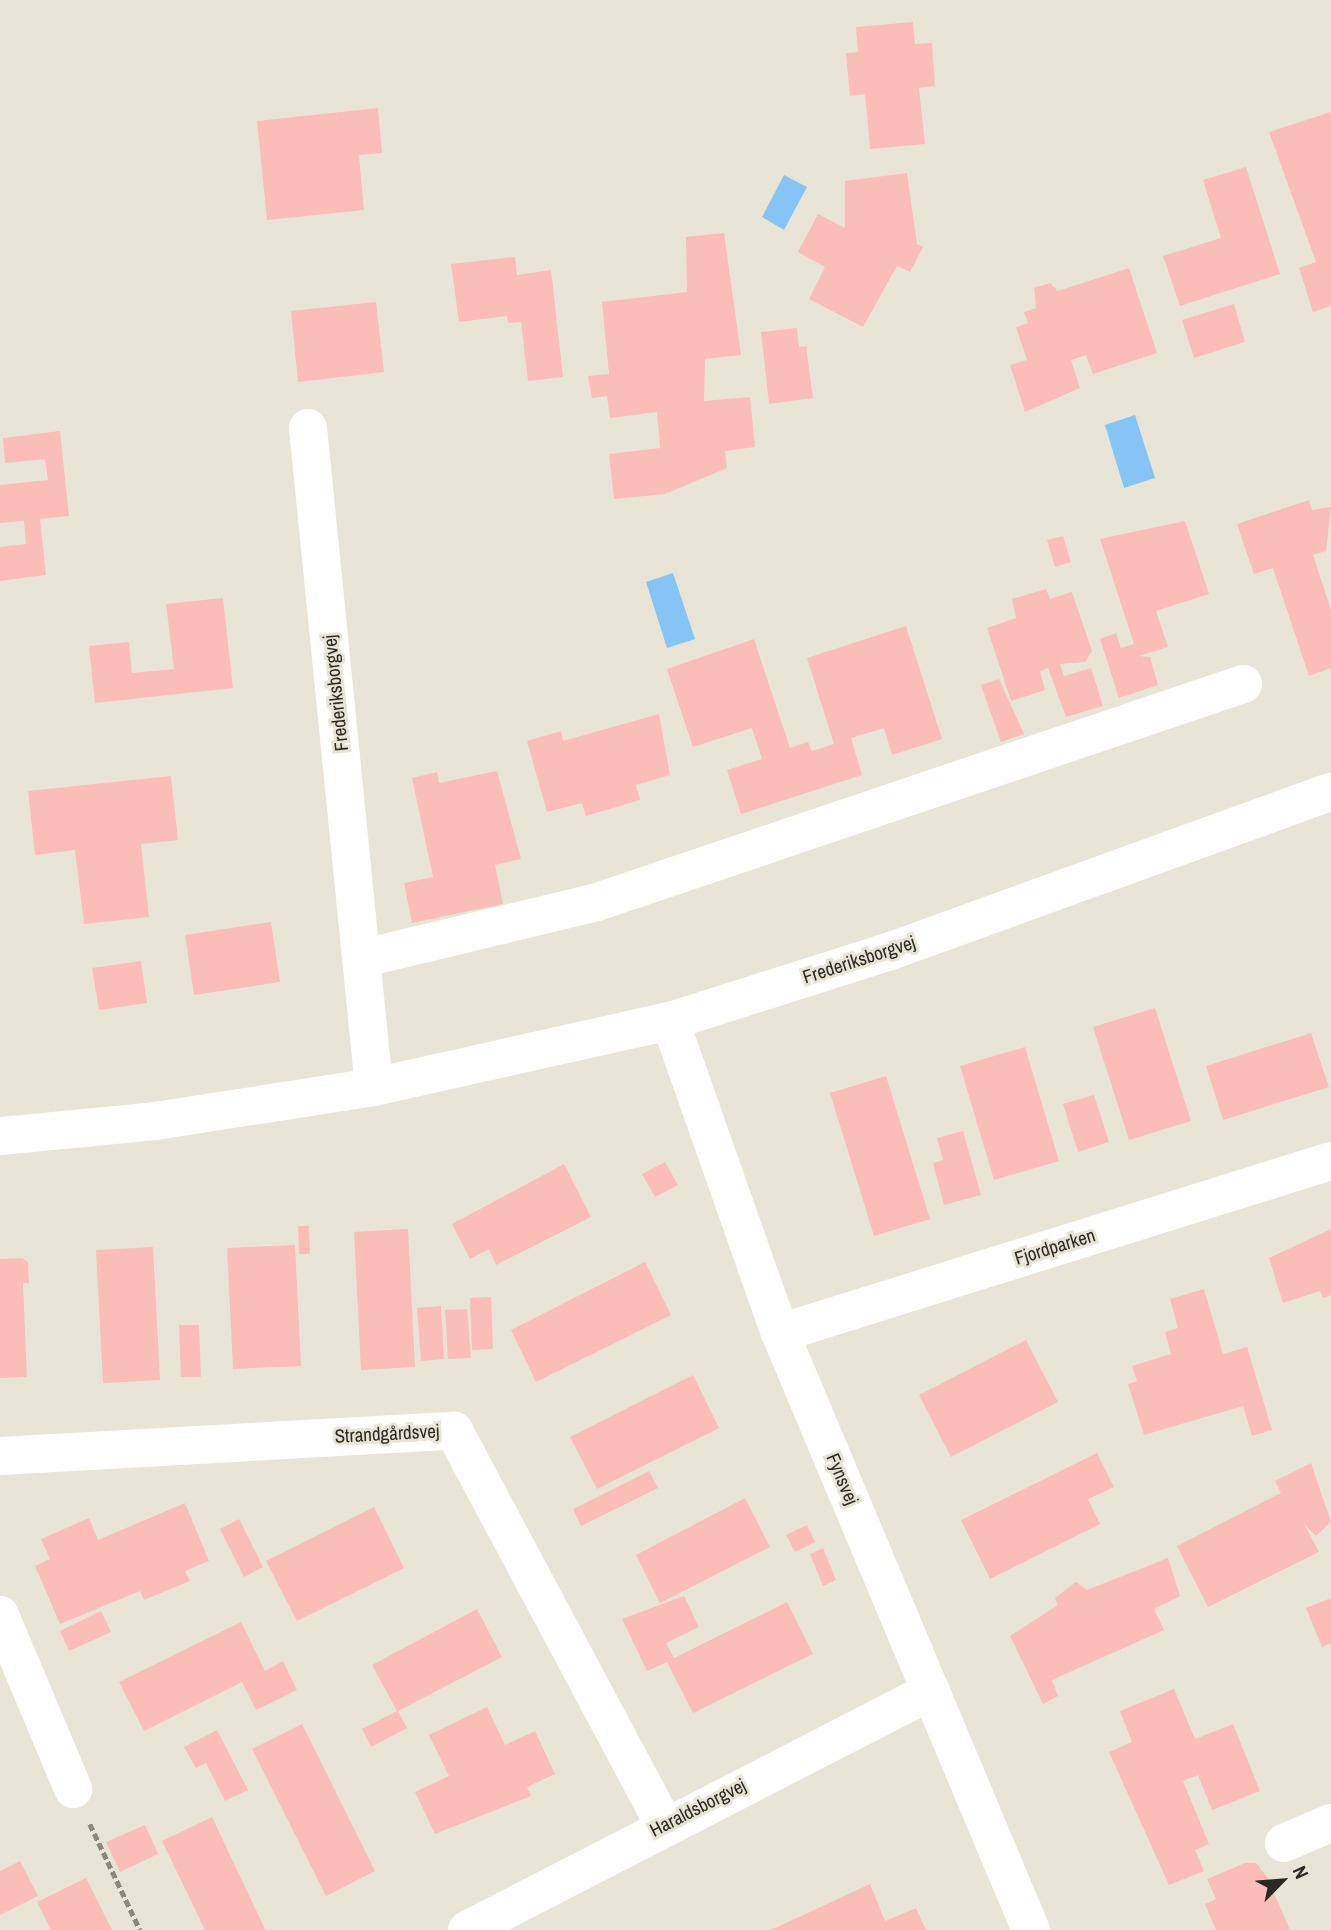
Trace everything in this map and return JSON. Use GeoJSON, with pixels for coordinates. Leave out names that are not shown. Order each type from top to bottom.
{"type":"FeatureCollection","features":[{"type":"Feature","properties":{"kind":"street","name":"Frederiksborgvej"},"geometry":{"type":"LineString","coordinates":[[308,428],[364,958],[374,1087]]}},
{"type":"Feature","properties":{"kind":"street"},"geometry":{"type":"LineString","coordinates":[[364,958],[597,902],[1243,684]]}},
{"type":"Feature","properties":{"kind":"street","name":"Frederiksborgvej"},"geometry":{"type":"LineString","coordinates":[[0,1136],[155,1121],[374,1087],[670,1021],[888,951],[1331,792]]}},
{"type":"Feature","properties":{"kind":"street","name":"Fynsvej"},"geometry":{"type":"LineString","coordinates":[[670,1021],[780,1333],[1031,1930]]}},
{"type":"Feature","properties":{"kind":"street","name":"Fjordparken"},"geometry":{"type":"LineString","coordinates":[[780,1333],[1331,1161]]}},
{"type":"Feature","properties":{"kind":"street","name":"Strandgårdsvej"},"geometry":{"type":"LineString","coordinates":[[0,1456],[454,1431],[664,1824]]}},
{"type":"Feature","properties":{"kind":"street"},"geometry":{"type":"LineString","coordinates":[[0,1615],[74,1789]]}},
{"type":"Feature","properties":{"kind":"street","name":"Haraldsborgvej"},"geometry":{"type":"LineString","coordinates":[[467,1930],[664,1824],[931,1691]]}},
{"type":"Feature","properties":{"kind":"street"},"geometry":{"type":"LineString","coordinates":[[1284,1843],[1331,1823]]}},
{"type":"Feature","properties":{"kind":"path"},"geometry":{"type":"LineString","coordinates":[[74,1789],[140,1930]]}},
{"type":"Feature","properties":{"kind":"water"},"geometry":{"type":"Polygon","coordinates":[[[784,175],[807,187],[784,230],[762,217],[784,175]]]}},
{"type":"Feature","properties":{"kind":"water"},"geometry":{"type":"Polygon","coordinates":[[[1135,415],[1155,478],[1124,488],[1105,425],[1135,415]]]}},
{"type":"Feature","properties":{"kind":"water"},"geometry":{"type":"Polygon","coordinates":[[[673,573],[695,639],[667,648],[646,582],[673,573]]]}},
{"type":"Feature","properties":{"kind":"building"},"geometry":{"type":"Polygon","coordinates":[[[913,22],[915,44],[932,43],[935,86],[919,88],[925,144],[870,149],[865,94],[850,96],[846,53],[858,52],[856,27],[913,22]]]}},
{"type":"Feature","properties":{"kind":"building"},"geometry":{"type":"Polygon","coordinates":[[[378,108],[382,153],[359,155],[364,210],[267,220],[257,121],[378,108]]]}},
{"type":"Feature","properties":{"kind":"building"},"geometry":{"type":"Polygon","coordinates":[[[1331,112],[1331,306],[1313,312],[1299,268],[1316,262],[1269,132],[1331,112]]]}},
{"type":"Feature","properties":{"kind":"building"},"geometry":{"type":"Polygon","coordinates":[[[1246,167],[1280,274],[1180,306],[1163,256],[1221,238],[1203,180],[1246,167]]]}},
{"type":"Feature","properties":{"kind":"building"},"geometry":{"type":"Polygon","coordinates":[[[907,173],[917,244],[923,247],[910,272],[897,266],[863,327],[809,299],[825,267],[798,252],[818,214],[845,228],[845,181],[907,173]]]}},
{"type":"Feature","properties":{"kind":"building"},"geometry":{"type":"Polygon","coordinates":[[[724,233],[741,355],[705,359],[704,401],[750,397],[755,447],[725,451],[727,468],[665,494],[614,499],[609,454],[660,448],[657,412],[610,418],[607,396],[592,398],[588,376],[609,374],[602,302],[687,292],[686,237],[724,233]]]}},
{"type":"Feature","properties":{"kind":"building"},"geometry":{"type":"Polygon","coordinates":[[[515,257],[517,275],[551,270],[563,377],[528,381],[521,322],[508,323],[507,316],[459,322],[451,264],[515,257]]]}},
{"type":"Feature","properties":{"kind":"building"},"geometry":{"type":"Polygon","coordinates":[[[1129,268],[1157,353],[1093,374],[1086,355],[1071,360],[1080,388],[1025,412],[1010,365],[1027,360],[1016,327],[1028,323],[1024,312],[1036,308],[1034,288],[1050,283],[1058,291],[1129,268]]]}},
{"type":"Feature","properties":{"kind":"building"},"geometry":{"type":"Polygon","coordinates":[[[376,302],[384,372],[298,382],[291,311],[376,302]]]}},
{"type":"Feature","properties":{"kind":"building"},"geometry":{"type":"Polygon","coordinates":[[[1234,304],[1245,342],[1194,358],[1182,320],[1234,304]]]}},
{"type":"Feature","properties":{"kind":"building"},"geometry":{"type":"Polygon","coordinates":[[[797,328],[799,347],[806,346],[813,398],[769,404],[761,332],[797,328]]]}},
{"type":"Feature","properties":{"kind":"building"},"geometry":{"type":"Polygon","coordinates":[[[60,431],[69,516],[40,519],[46,575],[0,581],[0,547],[26,544],[24,521],[0,523],[0,485],[48,480],[45,459],[5,463],[3,438],[60,431]]]}},
{"type":"Feature","properties":{"kind":"building"},"geometry":{"type":"Polygon","coordinates":[[[1309,500],[1312,510],[1331,507],[1326,551],[1313,555],[1331,610],[1331,668],[1309,676],[1273,568],[1254,574],[1237,524],[1309,500]]]}},
{"type":"Feature","properties":{"kind":"building"},"geometry":{"type":"Polygon","coordinates":[[[1185,521],[1209,594],[1156,611],[1168,647],[1139,656],[1150,657],[1158,685],[1119,698],[1100,639],[1116,633],[1121,648],[1134,644],[1100,539],[1185,521]]]}},
{"type":"Feature","properties":{"kind":"building"},"geometry":{"type":"Polygon","coordinates":[[[1063,536],[1071,562],[1055,567],[1047,540],[1063,536]]]}},
{"type":"Feature","properties":{"kind":"building"},"geometry":{"type":"Polygon","coordinates":[[[1046,589],[1050,599],[1072,592],[1092,651],[1085,662],[1060,664],[1064,676],[1091,668],[1103,706],[1066,717],[1048,668],[1040,671],[1045,690],[1011,701],[987,628],[1016,618],[1012,599],[1046,589]]]}},
{"type":"Feature","properties":{"kind":"building"},"geometry":{"type":"Polygon","coordinates":[[[223,598],[233,688],[95,703],[89,646],[129,642],[132,673],[174,669],[166,604],[223,598]]]}},
{"type":"Feature","properties":{"kind":"building"},"geometry":{"type":"Polygon","coordinates":[[[906,626],[942,739],[892,755],[884,728],[851,738],[862,775],[741,814],[727,770],[762,759],[752,728],[693,747],[667,669],[754,639],[790,748],[808,742],[812,751],[834,744],[807,658],[906,626]]]}},
{"type":"Feature","properties":{"kind":"building"},"geometry":{"type":"Polygon","coordinates":[[[999,679],[1024,734],[1001,742],[981,685],[999,679]]]}},
{"type":"Feature","properties":{"kind":"building"},"geometry":{"type":"Polygon","coordinates":[[[659,714],[670,775],[636,785],[640,800],[586,816],[582,803],[547,812],[527,741],[561,731],[563,741],[659,714]]]}},
{"type":"Feature","properties":{"kind":"building"},"geometry":{"type":"Polygon","coordinates":[[[497,771],[521,859],[495,865],[503,904],[412,923],[404,883],[433,877],[412,778],[437,772],[439,783],[497,771]]]}},
{"type":"Feature","properties":{"kind":"building"},"geometry":{"type":"Polygon","coordinates":[[[171,776],[178,840],[141,844],[149,917],[84,924],[75,850],[35,855],[28,791],[171,776]]]}},
{"type":"Feature","properties":{"kind":"building"},"geometry":{"type":"Polygon","coordinates":[[[271,922],[280,982],[194,995],[185,935],[271,922]]]}},
{"type":"Feature","properties":{"kind":"building"},"geometry":{"type":"Polygon","coordinates":[[[141,961],[147,1003],[99,1010],[92,968],[141,961]]]}},
{"type":"Feature","properties":{"kind":"building"},"geometry":{"type":"Polygon","coordinates":[[[1155,1008],[1191,1121],[1129,1140],[1093,1027],[1155,1008]]]}},
{"type":"Feature","properties":{"kind":"building"},"geometry":{"type":"Polygon","coordinates":[[[1311,1033],[1329,1087],[1223,1120],[1206,1066],[1311,1033]]]}},
{"type":"Feature","properties":{"kind":"building"},"geometry":{"type":"Polygon","coordinates":[[[1025,1047],[1059,1161],[994,1180],[960,1066],[1025,1047]]]}},
{"type":"Feature","properties":{"kind":"building"},"geometry":{"type":"Polygon","coordinates":[[[886,1076],[930,1219],[874,1236],[830,1093],[886,1076]]]}},
{"type":"Feature","properties":{"kind":"building"},"geometry":{"type":"Polygon","coordinates":[[[1094,1095],[1109,1142],[1078,1152],[1063,1104],[1094,1095]]]}},
{"type":"Feature","properties":{"kind":"building"},"geometry":{"type":"Polygon","coordinates":[[[963,1131],[981,1195],[944,1205],[933,1163],[943,1160],[937,1138],[963,1131]]]}},
{"type":"Feature","properties":{"kind":"building"},"geometry":{"type":"Polygon","coordinates":[[[665,1162],[678,1185],[655,1197],[642,1174],[665,1162]]]}},
{"type":"Feature","properties":{"kind":"building"},"geometry":{"type":"Polygon","coordinates":[[[564,1164],[591,1217],[496,1265],[489,1249],[470,1259],[452,1224],[564,1164]]]}},
{"type":"Feature","properties":{"kind":"building"},"geometry":{"type":"Polygon","coordinates":[[[298,1226],[309,1226],[310,1254],[299,1254],[298,1226]]]}},
{"type":"Feature","properties":{"kind":"building"},"geometry":{"type":"Polygon","coordinates":[[[408,1229],[415,1367],[361,1370],[354,1232],[408,1229]]]}},
{"type":"Feature","properties":{"kind":"building"},"geometry":{"type":"Polygon","coordinates":[[[1331,1229],[1331,1295],[1323,1298],[1320,1291],[1283,1303],[1269,1258],[1331,1229]]]}},
{"type":"Feature","properties":{"kind":"building"},"geometry":{"type":"Polygon","coordinates":[[[295,1245],[301,1366],[233,1369],[227,1248],[295,1245]]]}},
{"type":"Feature","properties":{"kind":"building"},"geometry":{"type":"Polygon","coordinates":[[[153,1247],[160,1380],[103,1383],[96,1250],[153,1247]]]}},
{"type":"Feature","properties":{"kind":"building"},"geometry":{"type":"Polygon","coordinates":[[[22,1258],[28,1262],[29,1283],[23,1283],[27,1377],[0,1378],[0,1259],[22,1258]]]}},
{"type":"Feature","properties":{"kind":"building"},"geometry":{"type":"Polygon","coordinates":[[[645,1262],[671,1315],[536,1382],[511,1330],[645,1262]]]}},
{"type":"Feature","properties":{"kind":"building"},"geometry":{"type":"Polygon","coordinates":[[[1204,1289],[1223,1354],[1247,1347],[1272,1430],[1252,1436],[1243,1406],[1144,1435],[1128,1384],[1137,1381],[1132,1366],[1171,1354],[1165,1332],[1178,1328],[1170,1299],[1204,1289]]]}},
{"type":"Feature","properties":{"kind":"building"},"geometry":{"type":"Polygon","coordinates":[[[491,1297],[493,1349],[472,1350],[470,1298],[491,1297]]]}},
{"type":"Feature","properties":{"kind":"building"},"geometry":{"type":"Polygon","coordinates":[[[441,1306],[444,1359],[421,1361],[417,1308],[441,1306]]]}},
{"type":"Feature","properties":{"kind":"building"},"geometry":{"type":"Polygon","coordinates":[[[467,1309],[471,1358],[448,1359],[445,1310],[467,1309]]]}},
{"type":"Feature","properties":{"kind":"building"},"geometry":{"type":"Polygon","coordinates":[[[179,1325],[199,1325],[201,1377],[181,1377],[179,1325]]]}},
{"type":"Feature","properties":{"kind":"building"},"geometry":{"type":"Polygon","coordinates":[[[1026,1340],[1058,1402],[951,1457],[919,1395],[1026,1340]]]}},
{"type":"Feature","properties":{"kind":"building"},"geometry":{"type":"Polygon","coordinates":[[[693,1375],[719,1428],[597,1489],[570,1437],[693,1375]]]}},
{"type":"Feature","properties":{"kind":"building"},"geometry":{"type":"Polygon","coordinates":[[[1097,1453],[1114,1487],[1088,1499],[1100,1524],[990,1579],[961,1520],[1097,1453]]]}},
{"type":"Feature","properties":{"kind":"building"},"geometry":{"type":"Polygon","coordinates":[[[1311,1463],[1331,1522],[1316,1536],[1304,1524],[1319,1552],[1208,1607],[1177,1546],[1281,1493],[1275,1481],[1311,1463]]]}},
{"type":"Feature","properties":{"kind":"building"},"geometry":{"type":"Polygon","coordinates":[[[649,1471],[658,1488],[581,1526],[573,1509],[649,1471]]]}},
{"type":"Feature","properties":{"kind":"building"},"geometry":{"type":"Polygon","coordinates":[[[745,1498],[770,1547],[660,1603],[636,1555],[745,1498]]]}},
{"type":"Feature","properties":{"kind":"building"},"geometry":{"type":"Polygon","coordinates":[[[185,1503],[209,1561],[185,1571],[190,1581],[144,1600],[140,1591],[60,1624],[35,1566],[50,1559],[41,1539],[89,1518],[98,1540],[185,1503]]]}},
{"type":"Feature","properties":{"kind":"building"},"geometry":{"type":"Polygon","coordinates":[[[374,1507],[404,1568],[297,1621],[266,1561],[374,1507]]]}},
{"type":"Feature","properties":{"kind":"building"},"geometry":{"type":"Polygon","coordinates":[[[239,1519],[263,1567],[244,1577],[220,1529],[239,1519]]]}},
{"type":"Feature","properties":{"kind":"building"},"geometry":{"type":"Polygon","coordinates":[[[807,1525],[815,1542],[795,1552],[786,1535],[807,1525]]]}},
{"type":"Feature","properties":{"kind":"building"},"geometry":{"type":"Polygon","coordinates":[[[823,1548],[836,1580],[823,1586],[810,1554],[823,1548]]]}},
{"type":"Feature","properties":{"kind":"building"},"geometry":{"type":"Polygon","coordinates":[[[1168,1558],[1180,1596],[1154,1609],[1164,1630],[1052,1680],[1058,1696],[1043,1704],[1010,1636],[1058,1605],[1055,1598],[1076,1582],[1087,1590],[1168,1558]]]}},
{"type":"Feature","properties":{"kind":"building"},"geometry":{"type":"Polygon","coordinates":[[[684,1596],[699,1627],[666,1643],[674,1658],[787,1602],[813,1654],[693,1713],[667,1662],[647,1671],[622,1619],[684,1596]]]}},
{"type":"Feature","properties":{"kind":"building"},"geometry":{"type":"Polygon","coordinates":[[[1331,1598],[1331,1643],[1322,1647],[1306,1608],[1331,1598]]]}},
{"type":"Feature","properties":{"kind":"building"},"geometry":{"type":"Polygon","coordinates":[[[477,1609],[502,1657],[398,1711],[407,1728],[371,1747],[362,1729],[397,1711],[372,1665],[477,1609]]]}},
{"type":"Feature","properties":{"kind":"building"},"geometry":{"type":"Polygon","coordinates":[[[101,1611],[111,1632],[69,1651],[60,1631],[101,1611]]]}},
{"type":"Feature","properties":{"kind":"building"},"geometry":{"type":"Polygon","coordinates":[[[241,1622],[265,1671],[283,1661],[297,1690],[256,1710],[242,1682],[144,1731],[119,1682],[241,1622]]]}},
{"type":"Feature","properties":{"kind":"building"},"geometry":{"type":"Polygon","coordinates":[[[1174,1689],[1195,1739],[1233,1724],[1260,1791],[1212,1810],[1198,1775],[1183,1781],[1209,1844],[1195,1850],[1204,1871],[1169,1885],[1109,1752],[1132,1742],[1120,1711],[1174,1689]]]}},
{"type":"Feature","properties":{"kind":"building"},"geometry":{"type":"Polygon","coordinates":[[[487,1707],[505,1745],[535,1731],[555,1774],[527,1787],[531,1796],[435,1834],[415,1792],[449,1776],[429,1735],[487,1707]]]}},
{"type":"Feature","properties":{"kind":"building"},"geometry":{"type":"Polygon","coordinates":[[[302,1724],[375,1871],[326,1896],[252,1749],[302,1724]]]}},
{"type":"Feature","properties":{"kind":"building"},"geometry":{"type":"Polygon","coordinates":[[[217,1730],[248,1790],[225,1801],[206,1763],[196,1768],[184,1747],[217,1730]]]}},
{"type":"Feature","properties":{"kind":"building"},"geometry":{"type":"Polygon","coordinates":[[[212,1817],[265,1929],[205,1930],[162,1841],[212,1817]]]}},
{"type":"Feature","properties":{"kind":"building"},"geometry":{"type":"Polygon","coordinates":[[[145,1825],[158,1854],[120,1872],[106,1842],[145,1825]]]}},
{"type":"Feature","properties":{"kind":"building"},"geometry":{"type":"Polygon","coordinates":[[[20,1861],[38,1896],[0,1915],[0,1871],[20,1861]]]}},
{"type":"Feature","properties":{"kind":"building"},"geometry":{"type":"Polygon","coordinates":[[[1245,1863],[1256,1863],[1267,1877],[1290,1930],[1216,1930],[1205,1904],[1216,1899],[1207,1879],[1245,1863]]]}},
{"type":"Feature","properties":{"kind":"building"},"geometry":{"type":"Polygon","coordinates":[[[86,1878],[112,1930],[51,1930],[37,1902],[86,1878]]]}},
{"type":"Feature","properties":{"kind":"building"},"geometry":{"type":"Polygon","coordinates":[[[870,1884],[885,1921],[916,1908],[926,1930],[771,1930],[870,1884]]]}}]}
